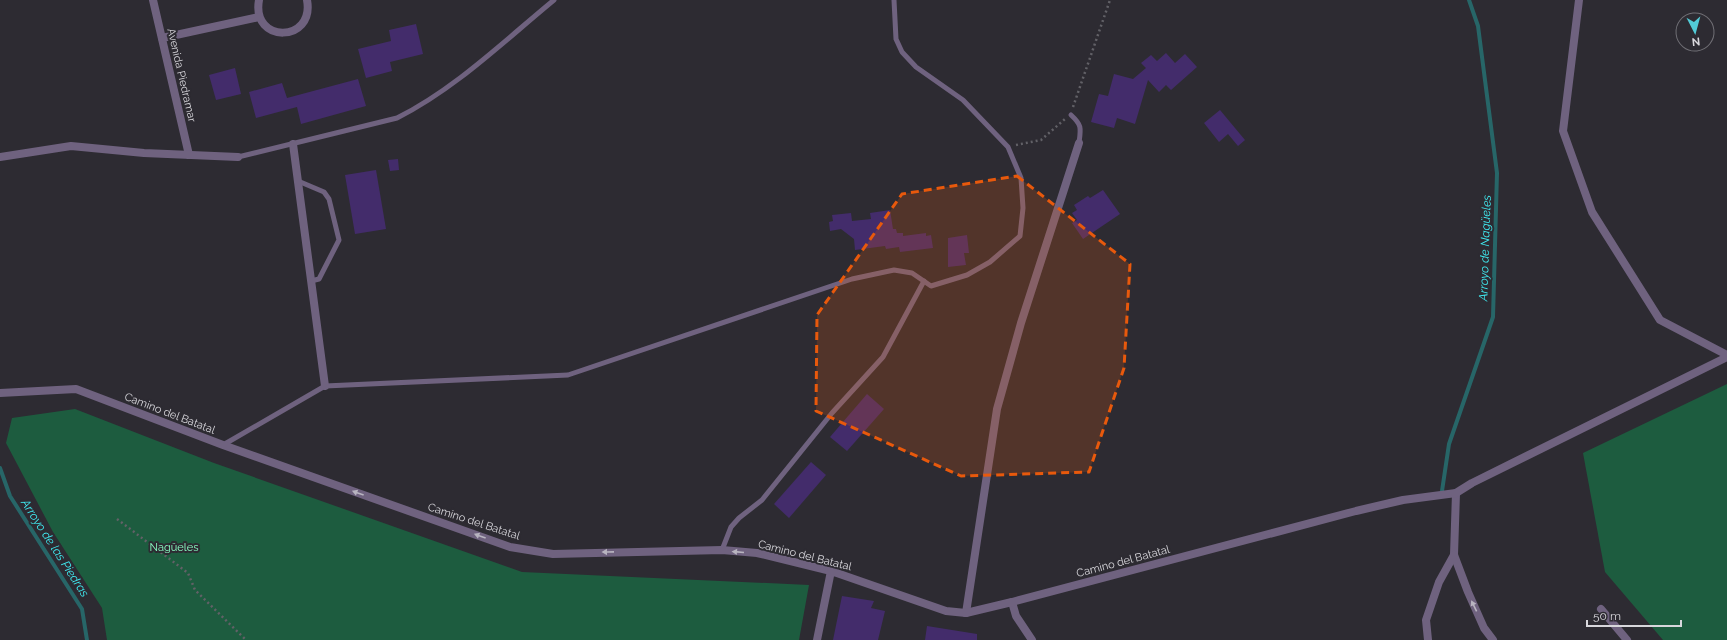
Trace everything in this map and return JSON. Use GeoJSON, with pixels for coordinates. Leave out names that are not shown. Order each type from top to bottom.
{"type":"FeatureCollection","features":[{"type":"Feature","properties":{"kind":"street","name":"Avenida Piedramar"},"geometry":{"type":"LineString","coordinates":[[153,0],[189,155]]}},
{"type":"Feature","properties":{"kind":"street"},"geometry":{"type":"LineString","coordinates":[[259,0],[257,8],[259,17],[266,27],[273,31],[282,33],[291,32],[302,24],[307,17],[307,0]]}},
{"type":"Feature","properties":{"kind":"street"},"geometry":{"type":"LineString","coordinates":[[1579,0],[1563,130],[1592,212],[1660,320],[1727,356]]}},
{"type":"Feature","properties":{"kind":"street"},"geometry":{"type":"LineString","coordinates":[[162,38],[259,17]]}},
{"type":"Feature","properties":{"kind":"street"},"geometry":{"type":"LineString","coordinates":[[966,613],[997,409],[1021,323],[1079,143]]}},
{"type":"Feature","properties":{"kind":"street"},"geometry":{"type":"LineString","coordinates":[[293,144],[325,386]]}},
{"type":"Feature","properties":{"kind":"street"},"geometry":{"type":"LineString","coordinates":[[0,157],[71,146],[144,153],[238,157]]}},
{"type":"Feature","properties":{"kind":"street"},"geometry":{"type":"LineString","coordinates":[[1493,640],[1484,628],[1454,555],[1456,493],[1472,483],[1727,356]]}},
{"type":"Feature","properties":{"kind":"street","name":"Camino del Batatal"},"geometry":{"type":"LineString","coordinates":[[0,393],[76,389],[223,445],[510,547],[553,554],[722,550],[757,553],[831,571],[946,612],[966,613],[1356,511],[1403,500],[1456,493]]}},
{"type":"Feature","properties":{"kind":"street"},"geometry":{"type":"LineString","coordinates":[[1428,640],[1426,620],[1439,582],[1454,555]]}},
{"type":"Feature","properties":{"kind":"street"},"geometry":{"type":"LineString","coordinates":[[817,640],[831,571]]}},
{"type":"Feature","properties":{"kind":"street"},"geometry":{"type":"LineString","coordinates":[[1012,602],[1016,616],[1032,640]]}},
{"type":"Feature","properties":{"kind":"street"},"geometry":{"type":"LineString","coordinates":[[1601,609],[1627,640]]}},
{"type":"Feature","properties":{"kind":"lane"},"geometry":{"type":"LineString","coordinates":[[238,157],[397,118],[441,93],[554,0]]}},
{"type":"Feature","properties":{"kind":"lane"},"geometry":{"type":"LineString","coordinates":[[223,445],[325,386],[568,375],[852,279],[894,270],[912,273],[931,286],[967,275],[990,262],[1020,236],[1024,208],[1021,178],[1008,147],[963,100],[916,67],[902,52],[896,39],[894,0]]}},
{"type":"Feature","properties":{"kind":"lane"},"geometry":{"type":"LineString","coordinates":[[1071,115],[1078,121],[1081,128],[1079,143]]}},
{"type":"Feature","properties":{"kind":"lane"},"geometry":{"type":"LineString","coordinates":[[298,181],[324,192],[328,199],[339,240],[319,278],[311,282]]}},
{"type":"Feature","properties":{"kind":"lane"},"geometry":{"type":"LineString","coordinates":[[722,550],[731,527],[739,518],[762,500],[832,413],[883,357],[924,281]]}},
{"type":"Feature","properties":{"kind":"path"},"geometry":{"type":"LineString","coordinates":[[1008,147],[1041,140],[1071,115],[1110,0]]}},
{"type":"Feature","properties":{"kind":"path"},"geometry":{"type":"LineString","coordinates":[[117,520],[188,573],[195,590],[246,640]]}},
{"type":"Feature","properties":{"kind":"highlighted area"},"geometry":{"type":"Polygon","coordinates":[[[1017,176],[1130,264],[1124,368],[1089,472],[961,476],[816,411],[817,315],[902,194],[1017,176]]]}},
{"type":"Feature","properties":{"kind":"green space"},"geometry":{"type":"Polygon","coordinates":[[[1727,384],[1727,640],[1663,640],[1605,572],[1583,453],[1727,384]]]}},
{"type":"Feature","properties":{"kind":"green space","name":"Nagüeles"},"geometry":{"type":"Polygon","coordinates":[[[75,409],[214,463],[522,572],[809,585],[799,640],[107,640],[102,608],[53,532],[6,443],[12,418],[75,409]]]}},
{"type":"Feature","properties":{"kind":"building"},"geometry":{"type":"Polygon","coordinates":[[[416,24],[423,54],[390,62],[392,71],[366,78],[358,49],[391,41],[389,30],[416,24]]]}},
{"type":"Feature","properties":{"kind":"building"},"geometry":{"type":"Polygon","coordinates":[[[1166,53],[1175,63],[1185,54],[1197,67],[1171,90],[1166,85],[1159,92],[1148,80],[1135,124],[1117,118],[1114,128],[1091,122],[1099,94],[1108,96],[1114,74],[1133,79],[1146,68],[1141,63],[1151,55],[1157,61],[1166,53]]]}},
{"type":"Feature","properties":{"kind":"building"},"geometry":{"type":"Polygon","coordinates":[[[235,68],[241,94],[216,100],[209,75],[235,68]]]}},
{"type":"Feature","properties":{"kind":"building"},"geometry":{"type":"Polygon","coordinates":[[[358,79],[366,106],[301,124],[297,107],[256,118],[249,92],[282,83],[287,98],[358,79]]]}},
{"type":"Feature","properties":{"kind":"building"},"geometry":{"type":"Polygon","coordinates":[[[1220,110],[1245,140],[1238,146],[1228,134],[1219,142],[1204,123],[1220,110]]]}},
{"type":"Feature","properties":{"kind":"building"},"geometry":{"type":"Polygon","coordinates":[[[398,159],[399,170],[390,171],[388,160],[398,159]]]}},
{"type":"Feature","properties":{"kind":"building"},"geometry":{"type":"Polygon","coordinates":[[[376,170],[386,229],[355,234],[345,175],[376,170]]]}},
{"type":"Feature","properties":{"kind":"building"},"geometry":{"type":"Polygon","coordinates":[[[1103,190],[1120,214],[1083,239],[1072,223],[1077,220],[1072,213],[1077,210],[1074,205],[1088,196],[1090,198],[1103,190]]]}},
{"type":"Feature","properties":{"kind":"building"},"geometry":{"type":"Polygon","coordinates":[[[890,210],[893,229],[896,229],[897,233],[903,233],[903,236],[926,233],[926,236],[931,235],[933,248],[900,252],[899,247],[886,249],[885,246],[855,250],[854,239],[841,229],[830,231],[829,222],[833,221],[832,215],[851,213],[852,221],[871,219],[870,213],[890,210]]]}},
{"type":"Feature","properties":{"kind":"building"},"geometry":{"type":"Polygon","coordinates":[[[967,235],[969,253],[964,253],[966,265],[948,267],[948,238],[967,235]]]}},
{"type":"Feature","properties":{"kind":"building"},"geometry":{"type":"Polygon","coordinates":[[[867,394],[884,409],[847,451],[830,437],[867,394]]]}},
{"type":"Feature","properties":{"kind":"building"},"geometry":{"type":"Polygon","coordinates":[[[811,462],[826,475],[789,518],[774,504],[811,462]]]}},
{"type":"Feature","properties":{"kind":"building"},"geometry":{"type":"Polygon","coordinates":[[[842,596],[874,601],[871,608],[885,611],[878,640],[833,640],[842,596]]]}},
{"type":"Feature","properties":{"kind":"building"},"geometry":{"type":"Polygon","coordinates":[[[927,626],[977,634],[977,640],[925,640],[927,626]]]}},
{"type":"Feature","properties":{"kind":"waterway","name":"Arroyo de Nagüeles"},"geometry":{"type":"LineString","coordinates":[[1442,491],[1449,444],[1493,317],[1497,173],[1478,26],[1469,0]]}},
{"type":"Feature","properties":{"kind":"waterway","name":"Arroyo de las Piedras"},"geometry":{"type":"LineString","coordinates":[[0,468],[10,496],[82,609],[87,640]]}}]}
